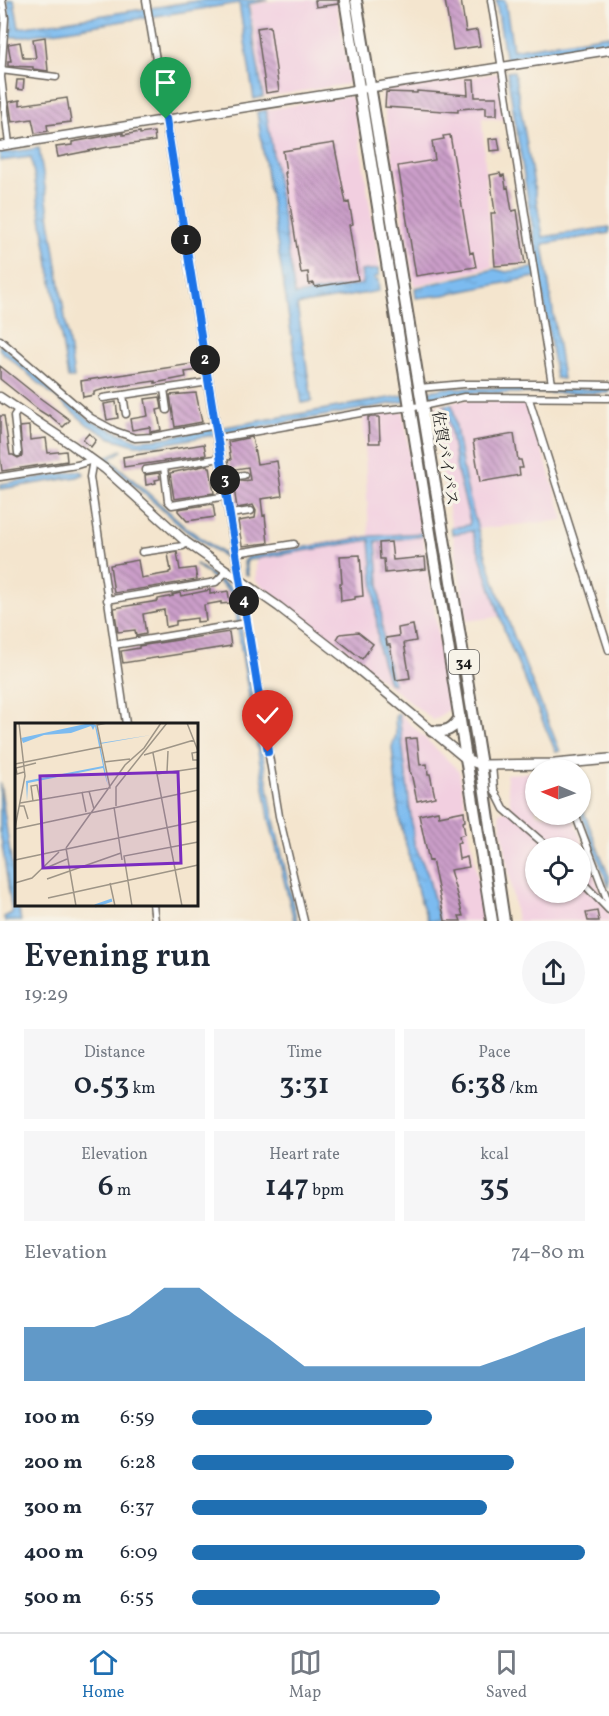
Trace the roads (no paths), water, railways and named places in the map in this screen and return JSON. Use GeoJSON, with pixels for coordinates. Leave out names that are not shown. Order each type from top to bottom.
{"type":"FeatureCollection","features":[{"type":"Feature","properties":{"kind":"highway","name":"佐賀バイパス"},"geometry":{"type":"LineString","coordinates":[[345,0],[365,88],[420,389],[416,406],[460,717],[492,921]]}},
{"type":"Feature","properties":{"kind":"highway","name":"佐賀バイパス"},"geometry":{"type":"LineString","coordinates":[[356,0],[365,88],[408,393],[416,406],[487,765],[504,921]]}},
{"type":"Feature","properties":{"kind":"highway"},"geometry":{"type":"LineString","coordinates":[[432,731],[450,730],[460,717]]}},
{"type":"Feature","properties":{"kind":"main road"},"geometry":{"type":"LineString","coordinates":[[591,761],[609,759]]}},
{"type":"Feature","properties":{"kind":"main road"},"geometry":{"type":"LineString","coordinates":[[487,765],[525,766]]}},
{"type":"Feature","properties":{"kind":"street"},"geometry":{"type":"LineString","coordinates":[[2,0],[5,18],[1,75],[5,145],[609,50]]}},
{"type":"Feature","properties":{"kind":"street"},"geometry":{"type":"LineString","coordinates":[[491,0],[552,384]]}},
{"type":"Feature","properties":{"kind":"street"},"geometry":{"type":"LineString","coordinates":[[146,3],[279,816],[304,921]]}},
{"type":"Feature","properties":{"kind":"street"},"geometry":{"type":"LineString","coordinates":[[1,75],[56,77]]}},
{"type":"Feature","properties":{"kind":"street"},"geometry":{"type":"LineString","coordinates":[[0,340],[91,418],[115,431],[135,438],[152,437],[216,425]]}},
{"type":"Feature","properties":{"kind":"street"},"geometry":{"type":"LineString","coordinates":[[103,398],[209,382]]}},
{"type":"Feature","properties":{"kind":"street"},"geometry":{"type":"LineString","coordinates":[[420,389],[464,384],[609,385]]}},
{"type":"Feature","properties":{"kind":"street"},"geometry":{"type":"LineString","coordinates":[[164,389],[167,410]]}},
{"type":"Feature","properties":{"kind":"street"},"geometry":{"type":"LineString","coordinates":[[123,394],[126,414]]}},
{"type":"Feature","properties":{"kind":"street"},"geometry":{"type":"LineString","coordinates":[[0,397],[93,460],[222,577]]}},
{"type":"Feature","properties":{"kind":"street"},"geometry":{"type":"LineString","coordinates":[[218,438],[464,397],[609,398]]}},
{"type":"Feature","properties":{"kind":"street"},"geometry":{"type":"LineString","coordinates":[[529,399],[609,650]]}},
{"type":"Feature","properties":{"kind":"street"},"geometry":{"type":"LineString","coordinates":[[18,410],[14,416],[18,453]]}},
{"type":"Feature","properties":{"kind":"street"},"geometry":{"type":"LineString","coordinates":[[145,470],[221,458]]}},
{"type":"Feature","properties":{"kind":"street"},"geometry":{"type":"LineString","coordinates":[[0,477],[77,465],[93,460]]}},
{"type":"Feature","properties":{"kind":"street"},"geometry":{"type":"LineString","coordinates":[[93,460],[90,477],[126,723]]}},
{"type":"Feature","properties":{"kind":"street"},"geometry":{"type":"LineString","coordinates":[[164,467],[168,501],[172,505],[227,496]]}},
{"type":"Feature","properties":{"kind":"street"},"geometry":{"type":"LineString","coordinates":[[224,478],[244,475]]}},
{"type":"Feature","properties":{"kind":"street"},"geometry":{"type":"LineString","coordinates":[[230,514],[251,511]]}},
{"type":"Feature","properties":{"kind":"street"},"geometry":{"type":"LineString","coordinates":[[142,552],[183,546],[186,542]]}},
{"type":"Feature","properties":{"kind":"street"},"geometry":{"type":"LineString","coordinates":[[236,553],[294,544]]}},
{"type":"Feature","properties":{"kind":"street"},"geometry":{"type":"LineString","coordinates":[[107,600],[222,577],[240,579],[342,656],[467,760],[487,765],[494,789],[504,809],[536,837]]}},
{"type":"Feature","properties":{"kind":"street"},"geometry":{"type":"LineString","coordinates":[[114,645],[248,623]]}},
{"type":"Feature","properties":{"kind":"street"},"geometry":{"type":"LineString","coordinates":[[578,825],[609,904]]}},
{"type":"Feature","properties":{"kind":"street"},"geometry":{"type":"LineString","coordinates":[[591,891],[609,910]]}},
{"type":"Feature","properties":{"kind":"street"},"geometry":{"type":"LineString","coordinates":[[153,906],[155,921]]}},
{"type":"Feature","properties":{"kind":"water"},"geometry":{"type":"Polygon","coordinates":[[[7,0],[14,0],[19,28],[203,0],[268,0],[248,4],[263,97],[254,99],[239,3],[10,37],[9,32],[12,30],[7,0]]]}},
{"type":"Feature","properties":{"kind":"water"},"geometry":{"type":"Polygon","coordinates":[[[496,0],[505,0],[513,50],[609,35],[609,42],[514,57],[514,60],[506,62],[496,0]]]}},
{"type":"Feature","properties":{"kind":"water"},"geometry":{"type":"Polygon","coordinates":[[[514,71],[543,237],[609,227],[609,233],[543,244],[563,379],[556,378],[540,276],[416,298],[415,288],[495,269],[506,272],[539,267],[507,72],[514,71]]]}},
{"type":"Feature","properties":{"kind":"water"},"geometry":{"type":"Polygon","coordinates":[[[266,110],[295,295],[363,284],[361,271],[378,269],[379,276],[374,277],[378,280],[379,291],[297,305],[312,401],[302,403],[257,112],[266,110]]]}},
{"type":"Feature","properties":{"kind":"water"},"geometry":{"type":"Polygon","coordinates":[[[39,148],[74,378],[68,378],[31,157],[0,161],[0,151],[3,150],[4,153],[39,148]]]}},
{"type":"Feature","properties":{"kind":"water"},"geometry":{"type":"Polygon","coordinates":[[[0,344],[91,421],[137,440],[157,439],[446,388],[609,389],[609,393],[447,394],[157,445],[135,445],[111,438],[88,425],[0,350],[0,344]]]}},
{"type":"Feature","properties":{"kind":"water"},"geometry":{"type":"Polygon","coordinates":[[[451,404],[468,492],[493,578],[560,751],[556,752],[507,638],[472,531],[452,534],[451,528],[469,525],[470,521],[457,470],[447,409],[444,405],[451,404]]]}},
{"type":"Feature","properties":{"kind":"water"},"geometry":{"type":"Polygon","coordinates":[[[121,450],[110,459],[187,528],[225,555],[224,557],[185,530],[104,458],[121,450]]]}},
{"type":"Feature","properties":{"kind":"water"},"geometry":{"type":"Polygon","coordinates":[[[79,471],[84,474],[0,489],[0,484],[79,471]]]}},
{"type":"Feature","properties":{"kind":"water"},"geometry":{"type":"Polygon","coordinates":[[[422,533],[423,536],[376,542],[384,650],[394,684],[389,683],[379,651],[370,540],[248,560],[246,563],[248,575],[245,574],[244,562],[247,557],[373,536],[422,533]]]}},
{"type":"Feature","properties":{"kind":"water"},"geometry":{"type":"Polygon","coordinates":[[[197,564],[235,591],[273,816],[297,921],[294,921],[269,818],[232,593],[197,564]]]}},
{"type":"Feature","properties":{"kind":"water"},"geometry":{"type":"Polygon","coordinates":[[[399,714],[414,843],[428,875],[439,921],[428,921],[419,896],[399,817],[392,747],[396,735],[395,717],[399,714]]]}},
{"type":"Feature","properties":{"kind":"water"},"geometry":{"type":"Polygon","coordinates":[[[0,783],[15,887],[15,906],[18,906],[21,921],[5,921],[4,917],[12,913],[0,830],[0,783]]]}},
{"type":"Feature","properties":{"kind":"water"},"geometry":{"type":"Polygon","coordinates":[[[585,825],[589,825],[609,877],[609,888],[591,837],[585,825]]]}}]}
